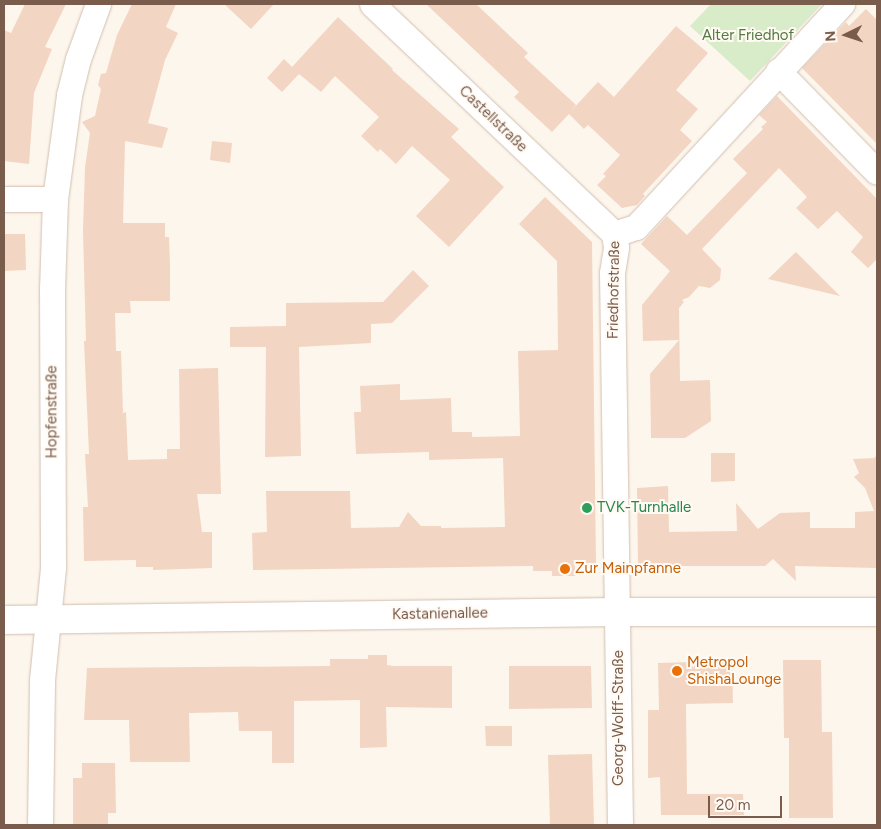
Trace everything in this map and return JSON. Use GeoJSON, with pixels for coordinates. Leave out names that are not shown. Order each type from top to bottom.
{"type":"FeatureCollection","features":[{"type":"Feature","properties":{"kind":"street","name":"Hopfenstraße"},"geometry":{"type":"LineString","coordinates":[[40,825],[42,680],[53,567],[52,290],[54,199],[69,95],[78,59],[98,4]]}},
{"type":"Feature","properties":{"kind":"street","name":"Castellstraße"},"geometry":{"type":"LineString","coordinates":[[372,4],[614,234]]}},
{"type":"Feature","properties":{"kind":"street","name":"Friedhofstraße"},"geometry":{"type":"LineString","coordinates":[[618,612],[612,273],[616,247],[614,234],[636,227],[778,71],[842,4]]}},
{"type":"Feature","properties":{"kind":"street"},"geometry":{"type":"LineString","coordinates":[[778,71],[877,172]]}},
{"type":"Feature","properties":{"kind":"street"},"geometry":{"type":"LineString","coordinates":[[4,199],[54,199]]}},
{"type":"Feature","properties":{"kind":"street","name":"Kastanienallee"},"geometry":{"type":"LineString","coordinates":[[4,620],[618,612],[877,612]]}},
{"type":"Feature","properties":{"kind":"street","name":"Georg-Wolff-Straße"},"geometry":{"type":"LineString","coordinates":[[618,612],[620,825]]}},
{"type":"Feature","properties":{"kind":"green space","name":"Alter Friedhof"},"geometry":{"type":"Polygon","coordinates":[[[711,4],[822,4],[750,81],[690,26],[711,4]]]}},
{"type":"Feature","properties":{"kind":"building"},"geometry":{"type":"Polygon","coordinates":[[[25,4],[66,4],[45,47],[52,49],[34,93],[29,164],[4,161],[4,30],[11,33],[25,4]]]}},
{"type":"Feature","properties":{"kind":"building"},"geometry":{"type":"Polygon","coordinates":[[[132,4],[176,4],[166,27],[178,33],[165,60],[148,123],[168,128],[162,148],[125,141],[123,223],[165,223],[165,237],[169,237],[170,266],[170,301],[130,301],[131,313],[115,313],[116,351],[121,351],[123,413],[126,412],[128,460],[167,459],[167,449],[180,449],[179,369],[218,368],[221,494],[197,494],[202,532],[212,532],[212,568],[153,570],[153,567],[136,567],[136,560],[84,561],[83,507],[88,507],[85,454],[89,454],[84,341],[86,341],[83,231],[85,167],[90,133],[82,122],[95,116],[101,89],[98,85],[101,74],[106,73],[117,35],[132,4]]]}},
{"type":"Feature","properties":{"kind":"building"},"geometry":{"type":"Polygon","coordinates":[[[224,4],[274,4],[251,29],[224,4]]]}},
{"type":"Feature","properties":{"kind":"building"},"geometry":{"type":"Polygon","coordinates":[[[426,4],[476,4],[528,53],[524,57],[576,105],[570,112],[598,82],[614,97],[676,26],[708,53],[676,90],[698,109],[680,130],[692,141],[643,194],[645,196],[637,205],[622,208],[597,185],[606,176],[603,174],[620,155],[588,125],[584,129],[569,114],[552,132],[514,97],[519,92],[426,4]]]}},
{"type":"Feature","properties":{"kind":"building"},"geometry":{"type":"Polygon","coordinates":[[[866,9],[877,20],[877,144],[802,68],[846,22],[849,26],[866,9]]]}},
{"type":"Feature","properties":{"kind":"building"},"geometry":{"type":"Polygon","coordinates":[[[338,17],[392,70],[459,129],[451,137],[504,187],[449,247],[416,216],[450,180],[412,146],[396,164],[380,149],[378,152],[361,136],[379,117],[335,76],[321,92],[299,74],[282,92],[267,78],[284,59],[292,67],[338,17]]]}},
{"type":"Feature","properties":{"kind":"building"},"geometry":{"type":"Polygon","coordinates":[[[777,96],[877,199],[877,259],[868,268],[851,252],[863,237],[837,211],[818,229],[796,208],[807,197],[779,168],[702,249],[721,269],[720,280],[710,288],[699,286],[689,297],[682,300],[684,302],[679,308],[680,381],[710,380],[711,421],[685,438],[651,438],[650,374],[679,340],[643,341],[642,305],[670,271],[641,244],[667,216],[687,235],[747,173],[733,159],[763,129],[761,127],[767,122],[759,115],[777,96]]]}},
{"type":"Feature","properties":{"kind":"building"},"geometry":{"type":"Polygon","coordinates":[[[212,141],[232,143],[230,163],[210,160],[212,141]]]}},
{"type":"Feature","properties":{"kind":"building"},"geometry":{"type":"Polygon","coordinates":[[[545,197],[592,242],[596,565],[575,565],[575,576],[552,576],[552,571],[533,571],[533,566],[253,570],[252,533],[267,532],[266,491],[350,491],[351,528],[399,527],[408,512],[421,526],[441,526],[441,528],[505,527],[503,458],[429,460],[429,452],[356,454],[354,412],[361,412],[360,386],[400,384],[400,400],[451,398],[452,432],[472,432],[472,437],[520,436],[518,351],[558,350],[557,261],[519,224],[545,197]]]}},
{"type":"Feature","properties":{"kind":"building"},"geometry":{"type":"Polygon","coordinates":[[[4,234],[25,234],[26,270],[4,271],[4,234]]]}},
{"type":"Feature","properties":{"kind":"building"},"geometry":{"type":"Polygon","coordinates":[[[796,252],[840,296],[768,279],[796,252]]]}},
{"type":"Feature","properties":{"kind":"building"},"geometry":{"type":"Polygon","coordinates":[[[413,270],[429,286],[392,323],[371,324],[371,343],[299,347],[301,456],[265,457],[266,347],[230,347],[230,327],[286,326],[286,303],[383,302],[413,270]]]}},
{"type":"Feature","properties":{"kind":"building"},"geometry":{"type":"Polygon","coordinates":[[[711,453],[735,453],[735,481],[711,482],[711,453]]]}},
{"type":"Feature","properties":{"kind":"building"},"geometry":{"type":"Polygon","coordinates":[[[877,455],[876,568],[795,566],[796,581],[773,559],[765,566],[668,566],[668,569],[640,569],[640,566],[638,567],[637,488],[668,486],[669,532],[737,531],[736,503],[758,529],[780,513],[810,512],[810,528],[855,528],[855,512],[874,511],[865,488],[854,477],[859,473],[853,459],[874,458],[877,455]]]}},
{"type":"Feature","properties":{"kind":"building"},"geometry":{"type":"Polygon","coordinates":[[[368,655],[387,655],[387,665],[393,666],[452,666],[452,708],[386,707],[387,747],[360,748],[360,700],[294,701],[294,763],[272,763],[272,731],[239,731],[238,712],[189,713],[190,762],[130,762],[129,720],[84,720],[87,668],[330,666],[330,659],[368,659],[368,655]]]}},
{"type":"Feature","properties":{"kind":"building"},"geometry":{"type":"Polygon","coordinates":[[[783,660],[821,660],[822,732],[832,732],[833,818],[789,818],[789,738],[784,738],[783,660]]]}},
{"type":"Feature","properties":{"kind":"building"},"geometry":{"type":"Polygon","coordinates":[[[732,661],[733,703],[686,704],[687,794],[743,794],[744,815],[661,815],[660,777],[648,778],[648,710],[659,710],[658,663],[732,661]]]}},
{"type":"Feature","properties":{"kind":"building"},"geometry":{"type":"Polygon","coordinates":[[[509,666],[591,666],[592,708],[509,709],[509,666]]]}},
{"type":"Feature","properties":{"kind":"building"},"geometry":{"type":"Polygon","coordinates":[[[485,726],[512,726],[512,746],[486,746],[485,726]]]}},
{"type":"Feature","properties":{"kind":"building"},"geometry":{"type":"Polygon","coordinates":[[[592,754],[594,825],[550,825],[548,755],[592,754]]]}},
{"type":"Feature","properties":{"kind":"building"},"geometry":{"type":"Polygon","coordinates":[[[82,763],[115,763],[116,813],[108,813],[108,825],[73,825],[73,778],[82,778],[82,763]]]}},
{"type":"Feature","properties":{"kind":"place","name":"TVK-Turnhalle"},"geometry":{"type":"Point","coordinates":[587,508]}},
{"type":"Feature","properties":{"kind":"place","name":"Zur Mainpfanne"},"geometry":{"type":"Point","coordinates":[565,569]}},
{"type":"Feature","properties":{"kind":"place","name":"Metropol ShishaLounge"},"geometry":{"type":"Point","coordinates":[677,671]}}]}
